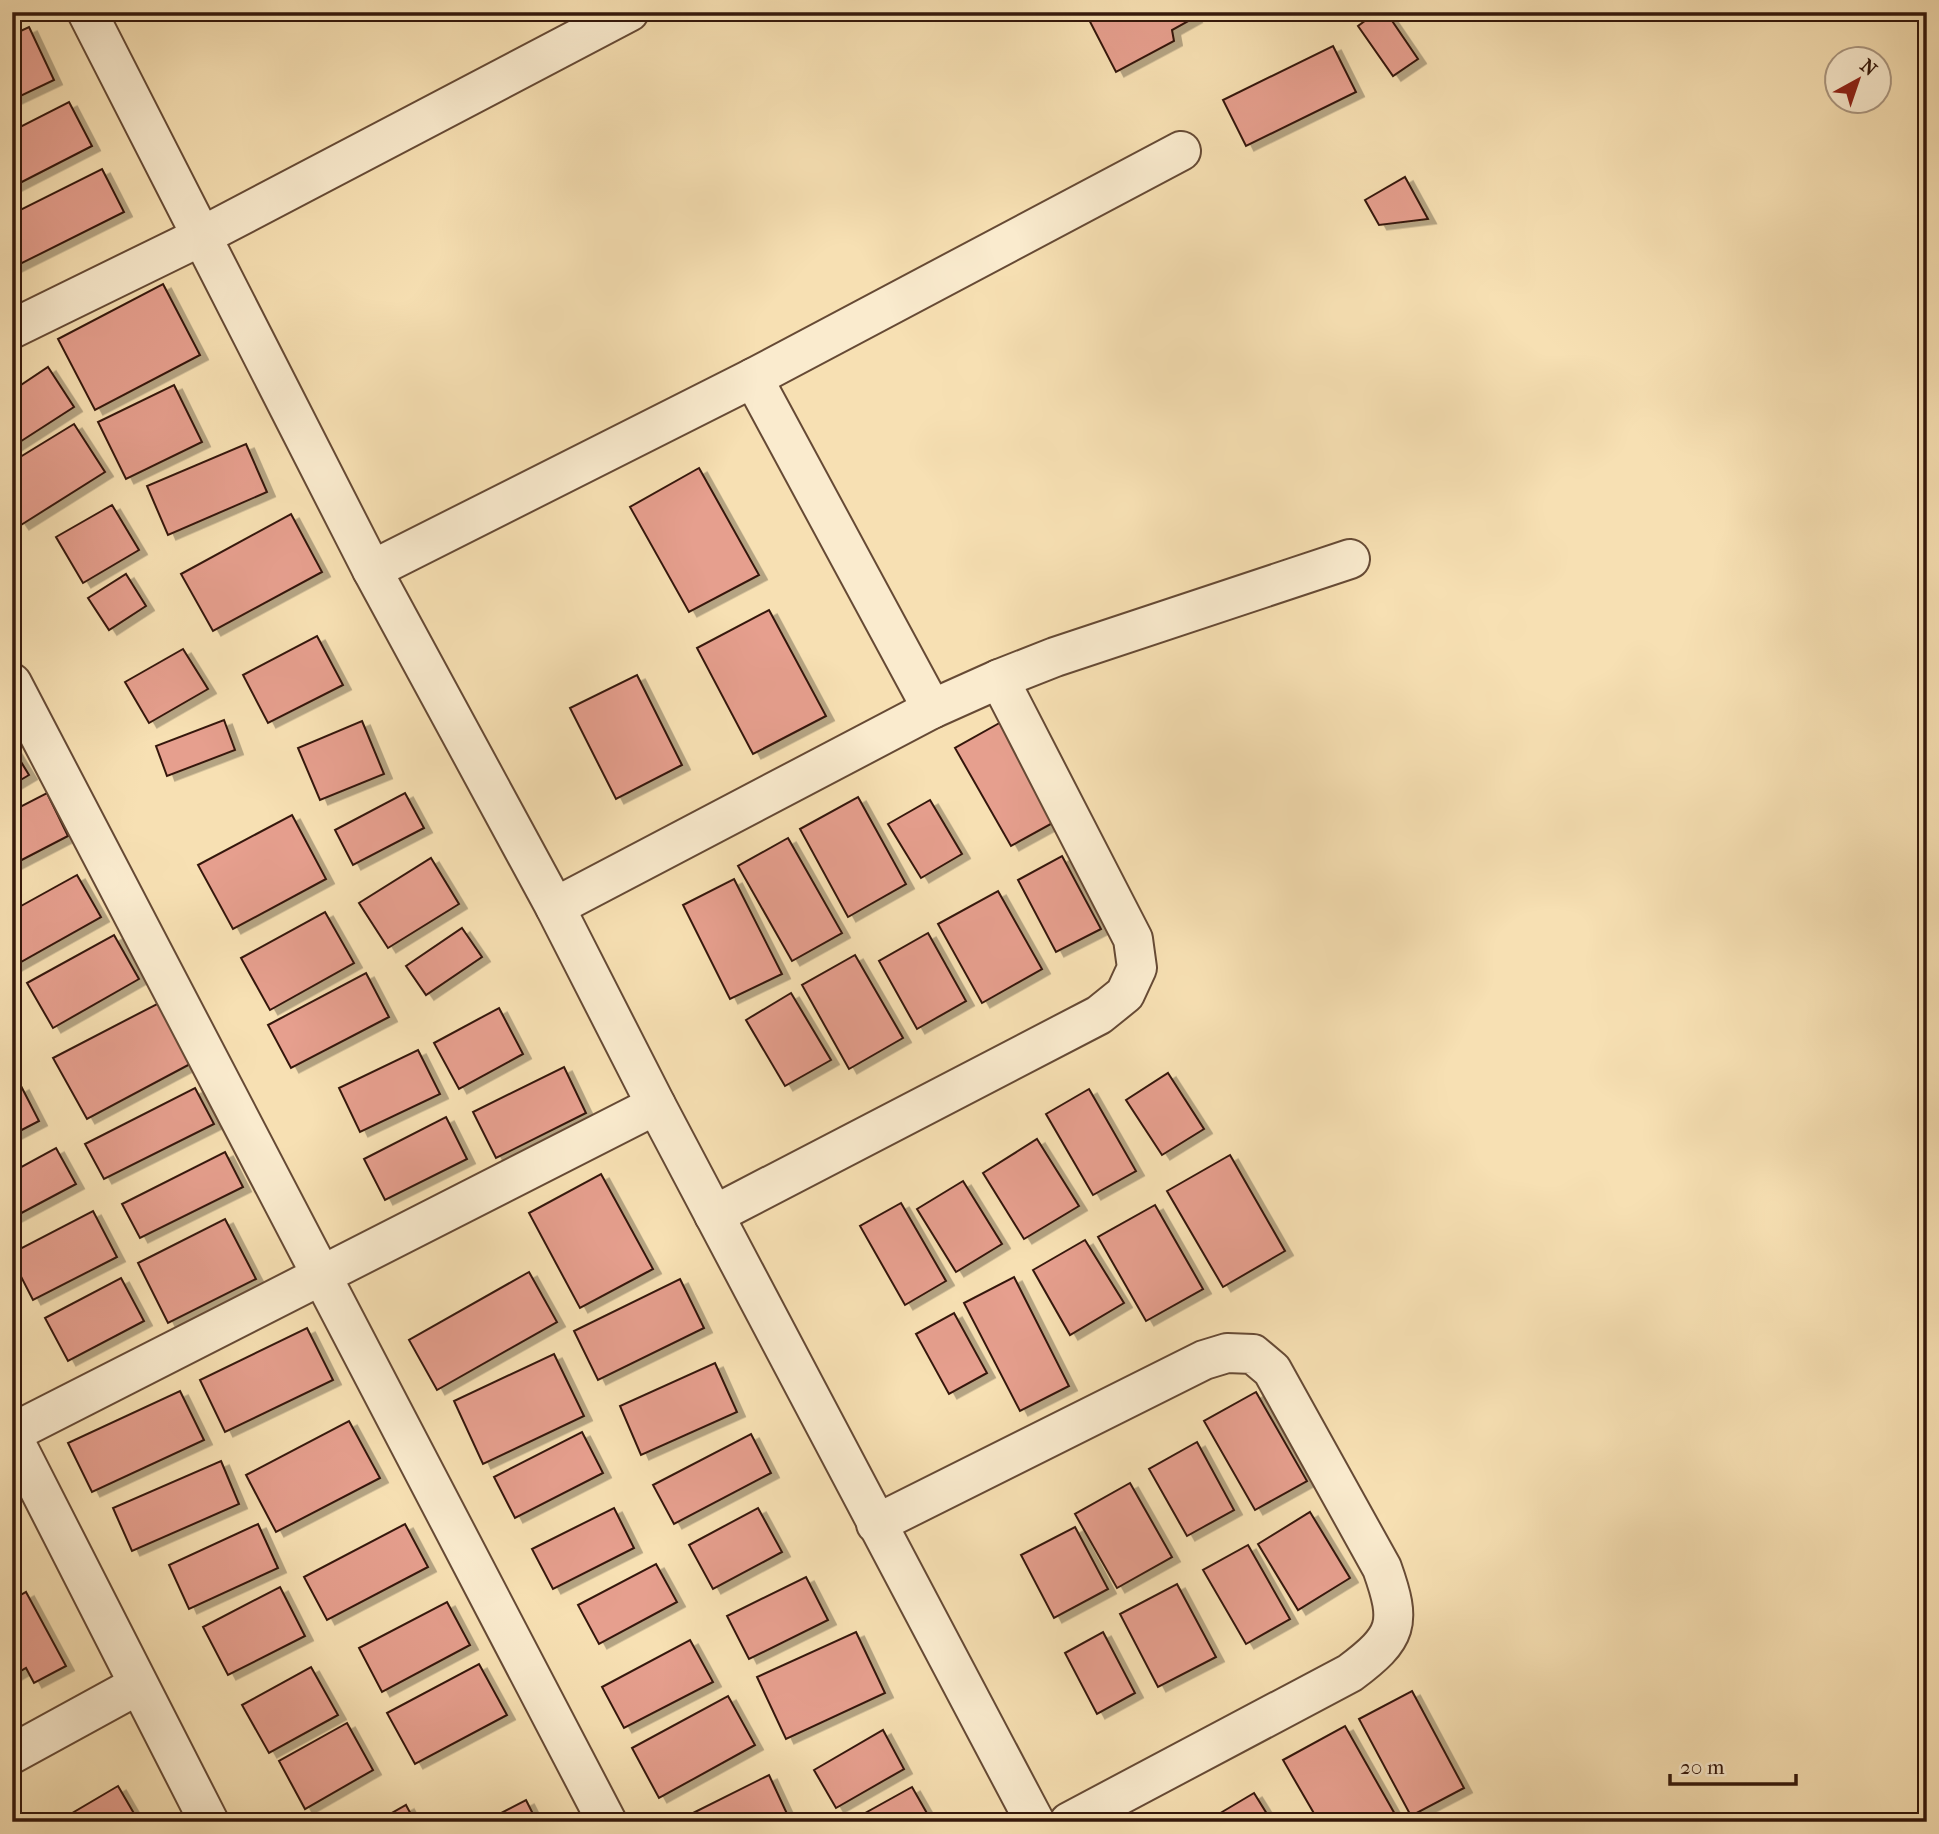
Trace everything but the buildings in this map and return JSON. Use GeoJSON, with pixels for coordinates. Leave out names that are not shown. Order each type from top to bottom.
{"type":"FeatureCollection","features":[{"type":"Feature","properties":{"kind":"street"},"geometry":{"type":"LineString","coordinates":[[87,12],[372,570],[555,907],[656,1105],[1035,1822]]}},
{"type":"Feature","properties":{"kind":"street"},"geometry":{"type":"LineString","coordinates":[[12,329],[202,236],[613,16]]}},
{"type":"Feature","properties":{"kind":"street"},"geometry":{"type":"LineString","coordinates":[[372,570],[753,379],[1181,151]]}},
{"type":"Feature","properties":{"kind":"street"},"geometry":{"type":"LineString","coordinates":[[753,379],[932,709]]}},
{"type":"Feature","properties":{"kind":"street"},"geometry":{"type":"LineString","coordinates":[[555,907],[932,709],[999,679],[1055,657],[1350,559]]}},
{"type":"Feature","properties":{"kind":"street"},"geometry":{"type":"LineString","coordinates":[[714,1215],[1099,1015],[1125,994],[1137,968],[1133,939],[999,679]]}},
{"type":"Feature","properties":{"kind":"street"},"geometry":{"type":"LineString","coordinates":[[12,683],[607,1822]]}},
{"type":"Feature","properties":{"kind":"street"},"geometry":{"type":"LineString","coordinates":[[209,1822],[12,1435],[656,1105]]}},
{"type":"Feature","properties":{"kind":"street"},"geometry":{"type":"LineString","coordinates":[[876,1524],[1204,1360],[1227,1353],[1253,1354],[1272,1370],[1382,1568],[1393,1598],[1393,1625],[1380,1650],[1350,1673],[1069,1822]]}},
{"type":"Feature","properties":{"kind":"street"},"geometry":{"type":"LineString","coordinates":[[12,1754],[138,1685]]}}]}
